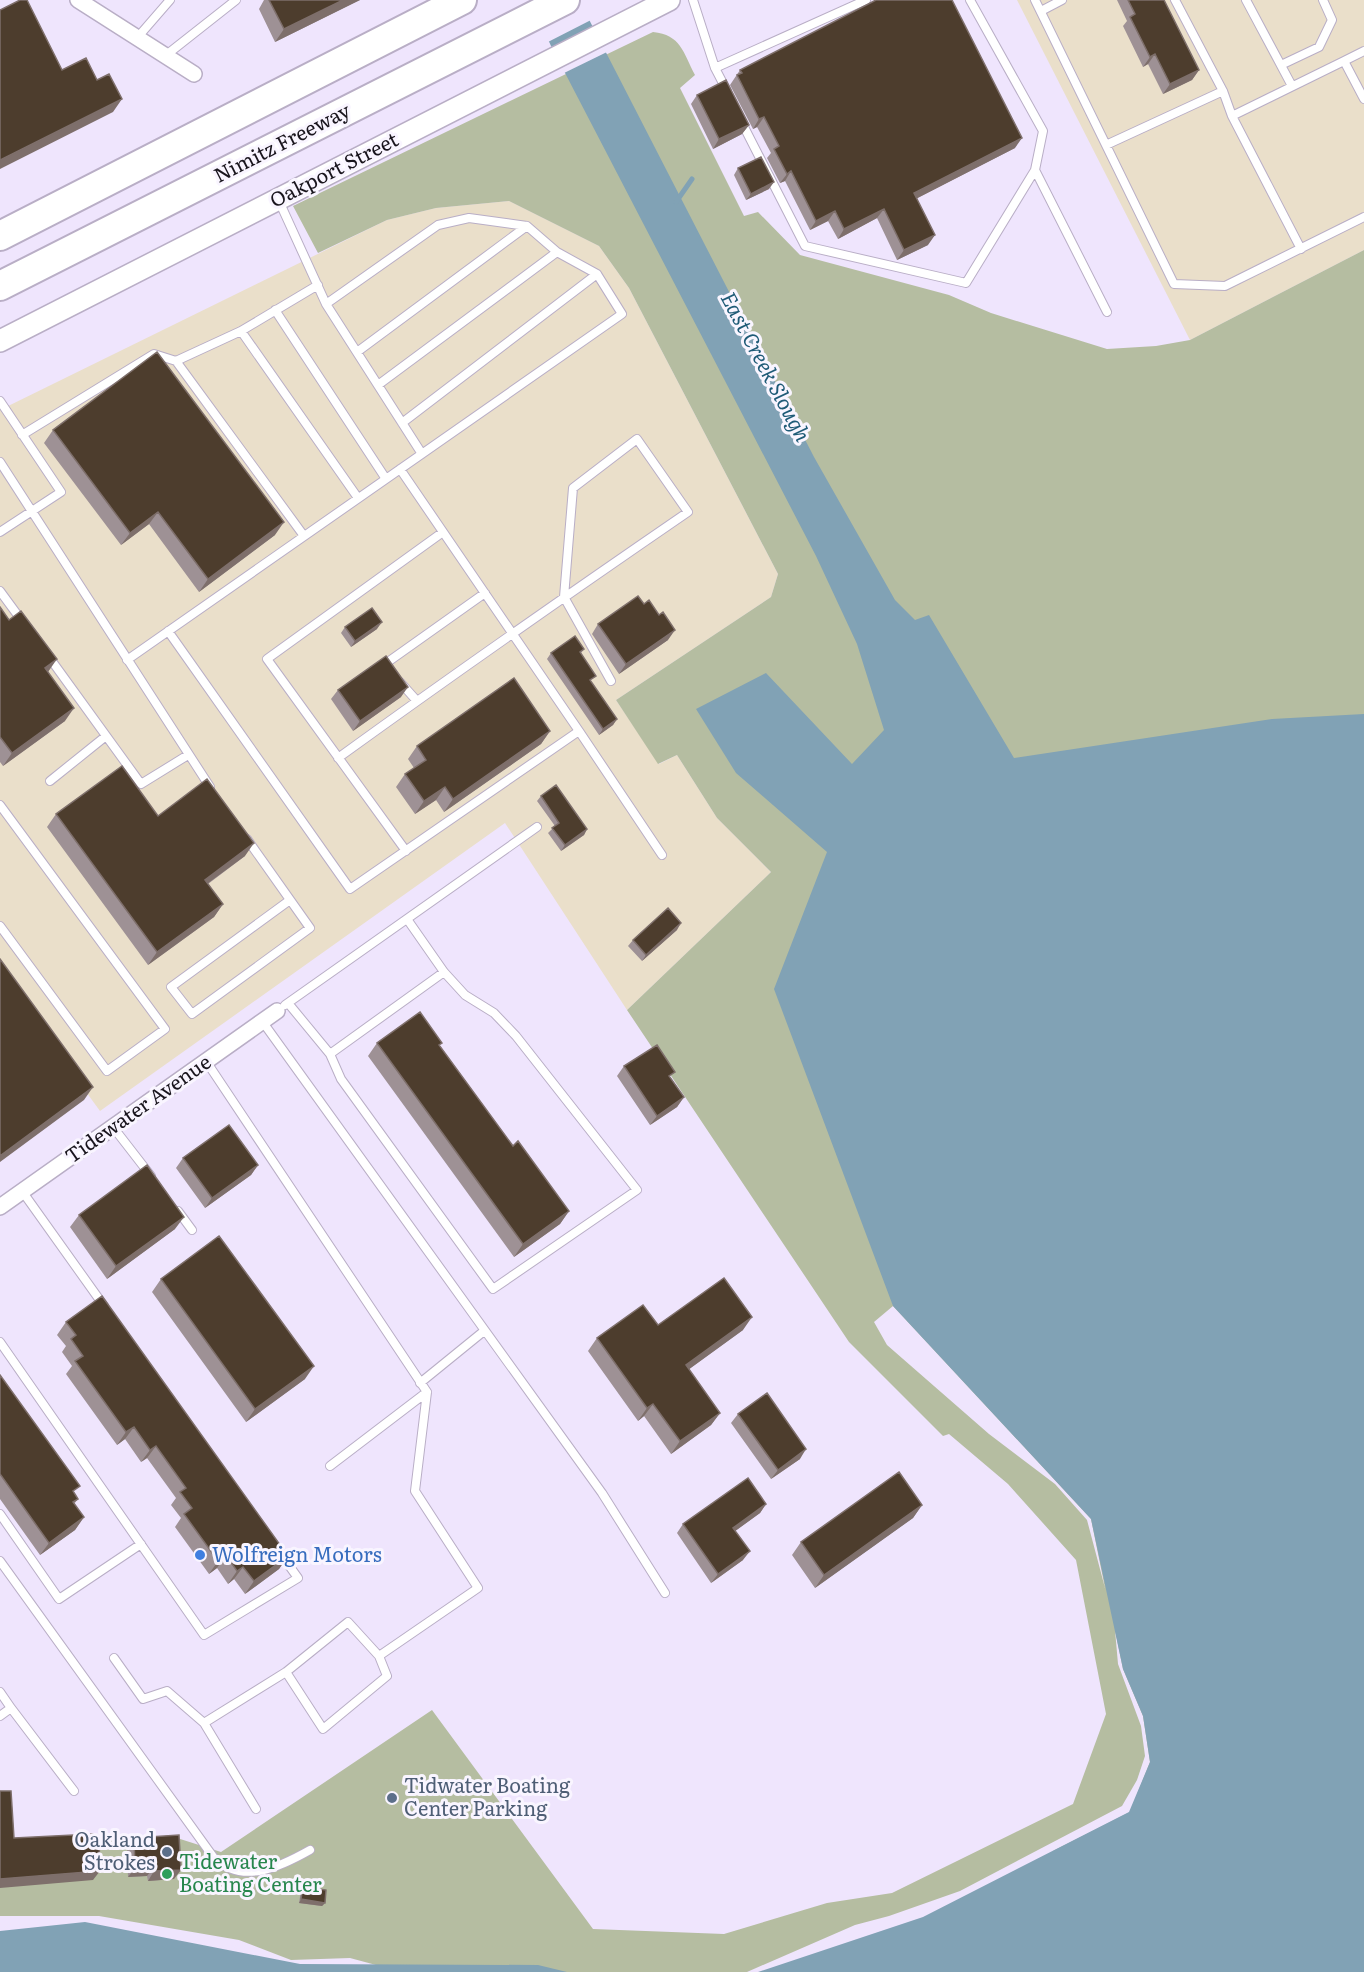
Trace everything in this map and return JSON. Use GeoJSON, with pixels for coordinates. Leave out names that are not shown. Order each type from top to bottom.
{"type":"FeatureCollection","features":[{"type":"Feature","properties":{"kind":"highway"},"geometry":{"type":"LineString","coordinates":[[0,236],[462,0]]}},
{"type":"Feature","properties":{"kind":"highway","name":"Nimitz Freeway"},"geometry":{"type":"LineString","coordinates":[[0,286],[565,0]]}},
{"type":"Feature","properties":{"kind":"main road","name":"Oakport Street"},"geometry":{"type":"LineString","coordinates":[[0,341],[612,27],[669,0]]}},
{"type":"Feature","properties":{"kind":"street"},"geometry":{"type":"LineString","coordinates":[[78,0],[194,74]]}},
{"type":"Feature","properties":{"kind":"street","name":"Tidewater Avenue"},"geometry":{"type":"LineString","coordinates":[[0,1207],[282,1007]]}},
{"type":"Feature","properties":{"kind":"lane"},"geometry":{"type":"LineString","coordinates":[[137,38],[170,0]]}},
{"type":"Feature","properties":{"kind":"lane"},"geometry":{"type":"LineString","coordinates":[[165,56],[236,0]]}},
{"type":"Feature","properties":{"kind":"lane"},"geometry":{"type":"LineString","coordinates":[[693,0],[715,68],[731,100]]}},
{"type":"Feature","properties":{"kind":"lane"},"geometry":{"type":"LineString","coordinates":[[715,68],[866,0]]}},
{"type":"Feature","properties":{"kind":"lane"},"geometry":{"type":"LineString","coordinates":[[736,110],[805,246],[966,283],[1035,170],[1043,131],[970,0]]}},
{"type":"Feature","properties":{"kind":"lane"},"geometry":{"type":"LineString","coordinates":[[1035,0],[1174,284],[1226,286],[1364,217]]}},
{"type":"Feature","properties":{"kind":"lane"},"geometry":{"type":"LineString","coordinates":[[1041,11],[1062,0]]}},
{"type":"Feature","properties":{"kind":"lane"},"geometry":{"type":"LineString","coordinates":[[1175,0],[1301,249]]}},
{"type":"Feature","properties":{"kind":"lane"},"geometry":{"type":"LineString","coordinates":[[1246,0],[1292,86]]}},
{"type":"Feature","properties":{"kind":"lane"},"geometry":{"type":"LineString","coordinates":[[1281,65],[1319,47],[1332,20],[1323,0]]}},
{"type":"Feature","properties":{"kind":"lane"},"geometry":{"type":"LineString","coordinates":[[1232,116],[1364,51]]}},
{"type":"Feature","properties":{"kind":"lane"},"geometry":{"type":"LineString","coordinates":[[1344,61],[1364,99]]}},
{"type":"Feature","properties":{"kind":"lane"},"geometry":{"type":"LineString","coordinates":[[1106,145],[1223,91]]}},
{"type":"Feature","properties":{"kind":"lane"},"geometry":{"type":"LineString","coordinates":[[1035,170],[1107,312]]}},
{"type":"Feature","properties":{"kind":"lane"},"geometry":{"type":"LineString","coordinates":[[278,198],[326,304],[422,454]]}},
{"type":"Feature","properties":{"kind":"lane"},"geometry":{"type":"LineString","coordinates":[[127,660],[622,314],[597,274],[556,252],[528,226],[469,218],[438,225],[326,304]]}},
{"type":"Feature","properties":{"kind":"lane"},"geometry":{"type":"LineString","coordinates":[[357,352],[528,226]]}},
{"type":"Feature","properties":{"kind":"lane"},"geometry":{"type":"LineString","coordinates":[[378,385],[556,252]]}},
{"type":"Feature","properties":{"kind":"lane"},"geometry":{"type":"LineString","coordinates":[[402,423],[597,274]]}},
{"type":"Feature","properties":{"kind":"lane"},"geometry":{"type":"LineString","coordinates":[[176,361],[241,331],[318,285]]}},
{"type":"Feature","properties":{"kind":"lane"},"geometry":{"type":"LineString","coordinates":[[275,310],[386,479]]}},
{"type":"Feature","properties":{"kind":"lane"},"geometry":{"type":"LineString","coordinates":[[241,331],[358,498]]}},
{"type":"Feature","properties":{"kind":"lane"},"geometry":{"type":"LineString","coordinates":[[22,435],[154,354],[176,361],[304,536]]}},
{"type":"Feature","properties":{"kind":"lane"},"geometry":{"type":"LineString","coordinates":[[0,401],[61,492],[0,532]]}},
{"type":"Feature","properties":{"kind":"lane"},"geometry":{"type":"LineString","coordinates":[[338,758],[512,633],[564,597],[688,512],[637,439],[573,488],[564,597],[611,681]]}},
{"type":"Feature","properties":{"kind":"lane"},"geometry":{"type":"LineString","coordinates":[[0,462],[215,794]]}},
{"type":"Feature","properties":{"kind":"lane"},"geometry":{"type":"LineString","coordinates":[[400,469],[662,855]]}},
{"type":"Feature","properties":{"kind":"lane"},"geometry":{"type":"LineString","coordinates":[[406,851],[267,659],[443,532]]}},
{"type":"Feature","properties":{"kind":"lane"},"geometry":{"type":"LineString","coordinates":[[0,591],[28,630]]}},
{"type":"Feature","properties":{"kind":"lane"},"geometry":{"type":"LineString","coordinates":[[417,701],[385,663],[485,593]]}},
{"type":"Feature","properties":{"kind":"lane"},"geometry":{"type":"LineString","coordinates":[[168,631],[350,890],[579,731]]}},
{"type":"Feature","properties":{"kind":"lane"},"geometry":{"type":"LineString","coordinates":[[42,649],[141,784],[188,755]]}},
{"type":"Feature","properties":{"kind":"lane"},"geometry":{"type":"LineString","coordinates":[[50,781],[106,736]]}},
{"type":"Feature","properties":{"kind":"lane"},"geometry":{"type":"LineString","coordinates":[[0,805],[165,1029],[107,1071],[0,926]]}},
{"type":"Feature","properties":{"kind":"lane"},"geometry":{"type":"LineString","coordinates":[[407,919],[444,972],[465,995],[494,1012],[516,1036],[637,1190],[493,1289],[341,1079],[330,1054],[282,1007],[537,827]]}},
{"type":"Feature","properties":{"kind":"lane"},"geometry":{"type":"LineString","coordinates":[[243,833],[310,927],[192,1014],[171,987],[290,900]]}},
{"type":"Feature","properties":{"kind":"lane"},"geometry":{"type":"LineString","coordinates":[[330,1054],[444,972]]}},
{"type":"Feature","properties":{"kind":"lane"},"geometry":{"type":"LineString","coordinates":[[262,1021],[375,1174],[484,1331],[602,1493],[665,1593]]}},
{"type":"Feature","properties":{"kind":"lane"},"geometry":{"type":"LineString","coordinates":[[206,1061],[427,1392],[415,1491],[478,1588],[379,1656]]}},
{"type":"Feature","properties":{"kind":"lane"},"geometry":{"type":"LineString","coordinates":[[113,1127],[156,1183]]}},
{"type":"Feature","properties":{"kind":"lane"},"geometry":{"type":"LineString","coordinates":[[22,1191],[112,1317]]}},
{"type":"Feature","properties":{"kind":"lane"},"geometry":{"type":"LineString","coordinates":[[171,1202],[192,1230]]}},
{"type":"Feature","properties":{"kind":"lane"},"geometry":{"type":"LineString","coordinates":[[420,1383],[484,1331]]}},
{"type":"Feature","properties":{"kind":"lane"},"geometry":{"type":"LineString","coordinates":[[0,1342],[204,1635],[298,1578],[278,1549]]}},
{"type":"Feature","properties":{"kind":"lane"},"geometry":{"type":"LineString","coordinates":[[330,1466],[427,1392]]}},
{"type":"Feature","properties":{"kind":"lane"},"geometry":{"type":"LineString","coordinates":[[0,1514],[59,1599],[141,1544]]}},
{"type":"Feature","properties":{"kind":"lane"},"geometry":{"type":"LineString","coordinates":[[0,1561],[214,1858],[225,1868],[252,1873],[294,1859],[310,1850]]}},
{"type":"Feature","properties":{"kind":"lane"},"geometry":{"type":"LineString","coordinates":[[204,1723],[286,1672],[348,1622],[379,1656],[387,1676],[323,1729],[286,1672]]}},
{"type":"Feature","properties":{"kind":"lane"},"geometry":{"type":"LineString","coordinates":[[114,1658],[143,1699],[167,1691],[204,1723],[256,1809]]}},
{"type":"Feature","properties":{"kind":"lane"},"geometry":{"type":"LineString","coordinates":[[0,1692],[74,1791]]}},
{"type":"Feature","properties":{"kind":"lane"},"geometry":{"type":"LineString","coordinates":[[0,1716],[11,1708]]}},
{"type":"Feature","properties":{"kind":"shaded area"},"geometry":{"type":"Polygon","coordinates":[[[1017,0],[1364,0],[1364,250],[1190,340],[1017,0]]]}},
{"type":"Feature","properties":{"kind":"shaded area"},"geometry":{"type":"Polygon","coordinates":[[[509,201],[599,246],[629,288],[778,574],[771,597],[616,700],[659,764],[677,755],[717,818],[771,872],[627,1010],[505,823],[100,1111],[0,974],[0,410],[387,220],[436,208],[509,201]]]}},
{"type":"Feature","properties":{"kind":"green space"},"geometry":{"type":"Polygon","coordinates":[[[653,32],[670,37],[680,46],[695,75],[680,88],[744,216],[758,212],[800,255],[949,295],[991,313],[1107,349],[1156,346],[1190,340],[1364,250],[1364,1972],[1053,1851],[1130,1812],[1150,1762],[1143,1716],[1123,1669],[1115,1630],[1118,1664],[1141,1726],[1145,1756],[1137,1780],[1122,1806],[960,1891],[889,1916],[855,1925],[747,1972],[402,1972],[350,1958],[291,1960],[239,1940],[99,1916],[0,1916],[0,1845],[177,1838],[221,1852],[432,1710],[593,1929],[724,1934],[827,1903],[892,1893],[1073,1804],[1106,1714],[1076,1560],[1008,1484],[949,1434],[943,1436],[849,1342],[627,1010],[771,872],[717,818],[677,755],[658,764],[616,700],[771,597],[778,574],[629,288],[599,246],[509,201],[436,208],[387,220],[318,253],[293,206],[653,32]],[[893,1306],[874,1322],[887,1345],[989,1434],[1055,1484],[1087,1520],[1105,1588],[1091,1519],[893,1306]]]}},
{"type":"Feature","properties":{"kind":"water","name":"East Creek Slough"},"geometry":{"type":"Polygon","coordinates":[[[530,0],[579,0],[814,457],[895,600],[915,620],[929,615],[1014,758],[1272,719],[1364,714],[1364,1972],[758,1972],[923,1917],[1129,1812],[1150,1762],[1143,1716],[1123,1669],[1091,1519],[893,1306],[774,989],[827,852],[736,773],[696,709],[766,673],[852,764],[884,730],[857,644],[816,556],[551,46],[530,0]]]}},
{"type":"Feature","properties":{"kind":"water"},"geometry":{"type":"Polygon","coordinates":[[[85,1922],[300,1964],[538,1965],[567,1972],[0,1972],[0,1931],[85,1922]]]}},
{"type":"Feature","properties":{"kind":"pier"},"geometry":{"type":"Polygon","coordinates":[[[527,0],[582,0],[591,20],[546,43],[527,0]]]}},
{"type":"Feature","properties":{"kind":"pier"},"geometry":{"type":"Polygon","coordinates":[[[595,29],[607,52],[562,74],[550,51],[595,29]]]}},
{"type":"Feature","properties":{"kind":"building"},"geometry":{"type":"Polygon","coordinates":[[[20,0],[27,0],[62,70],[86,58],[97,80],[109,74],[122,99],[0,160],[0,10],[20,0]]]}},
{"type":"Feature","properties":{"kind":"building"},"geometry":{"type":"Polygon","coordinates":[[[269,0],[343,0],[284,29],[269,0]]]}},
{"type":"Feature","properties":{"kind":"building"},"geometry":{"type":"Polygon","coordinates":[[[876,0],[952,0],[1022,138],[914,193],[935,235],[904,250],[884,209],[844,229],[835,211],[816,221],[791,171],[787,174],[774,149],[779,146],[764,117],[759,119],[737,75],[742,73],[740,70],[876,0]]]}},
{"type":"Feature","properties":{"kind":"building"},"geometry":{"type":"Polygon","coordinates":[[[1128,0],[1164,0],[1199,70],[1170,84],[1155,54],[1150,57],[1130,17],[1135,14],[1128,0]]]}},
{"type":"Feature","properties":{"kind":"building"},"geometry":{"type":"Polygon","coordinates":[[[726,80],[749,125],[719,139],[697,95],[726,80]]]}},
{"type":"Feature","properties":{"kind":"building"},"geometry":{"type":"Polygon","coordinates":[[[761,157],[774,182],[751,194],[738,168],[761,157]]]}},
{"type":"Feature","properties":{"kind":"building"},"geometry":{"type":"Polygon","coordinates":[[[157,352],[284,522],[208,579],[158,512],[130,533],[53,430],[157,352]]]}},
{"type":"Feature","properties":{"kind":"building"},"geometry":{"type":"Polygon","coordinates":[[[638,596],[644,604],[649,600],[659,615],[663,612],[675,630],[626,664],[598,624],[638,596]]]}},
{"type":"Feature","properties":{"kind":"building"},"geometry":{"type":"Polygon","coordinates":[[[0,607],[9,620],[21,611],[57,659],[45,668],[74,708],[12,753],[0,737],[0,607]]]}},
{"type":"Feature","properties":{"kind":"building"},"geometry":{"type":"Polygon","coordinates":[[[372,608],[382,622],[355,641],[345,627],[372,608]]]}},
{"type":"Feature","properties":{"kind":"building"},"geometry":{"type":"Polygon","coordinates":[[[575,636],[584,649],[580,652],[596,676],[590,680],[617,719],[603,729],[551,653],[575,636]]]}},
{"type":"Feature","properties":{"kind":"building"},"geometry":{"type":"Polygon","coordinates":[[[386,656],[408,687],[360,721],[338,690],[386,656]]]}},
{"type":"Feature","properties":{"kind":"building"},"geometry":{"type":"Polygon","coordinates":[[[514,678],[550,731],[453,799],[445,787],[424,801],[405,774],[426,760],[417,746],[514,678]]]}},
{"type":"Feature","properties":{"kind":"building"},"geometry":{"type":"Polygon","coordinates":[[[122,766],[158,816],[207,779],[254,843],[205,880],[223,904],[157,952],[56,814],[122,766]]]}},
{"type":"Feature","properties":{"kind":"building"},"geometry":{"type":"Polygon","coordinates":[[[556,785],[587,829],[565,845],[552,828],[559,823],[541,796],[556,785]]]}},
{"type":"Feature","properties":{"kind":"building"},"geometry":{"type":"Polygon","coordinates":[[[668,908],[681,923],[646,955],[633,940],[668,908]]]}},
{"type":"Feature","properties":{"kind":"building"},"geometry":{"type":"Polygon","coordinates":[[[0,959],[93,1087],[0,1156],[0,959]]]}},
{"type":"Feature","properties":{"kind":"building"},"geometry":{"type":"Polygon","coordinates":[[[420,1012],[442,1043],[439,1045],[513,1146],[518,1141],[569,1211],[523,1244],[377,1043],[420,1012]]]}},
{"type":"Feature","properties":{"kind":"building"},"geometry":{"type":"Polygon","coordinates":[[[657,1045],[675,1072],[669,1076],[684,1097],[657,1116],[624,1066],[657,1045]]]}},
{"type":"Feature","properties":{"kind":"building"},"geometry":{"type":"Polygon","coordinates":[[[229,1125],[258,1165],[212,1198],[183,1158],[229,1125]]]}},
{"type":"Feature","properties":{"kind":"building"},"geometry":{"type":"Polygon","coordinates":[[[147,1165],[184,1217],[116,1266],[79,1215],[147,1165]]]}},
{"type":"Feature","properties":{"kind":"building"},"geometry":{"type":"Polygon","coordinates":[[[219,1236],[314,1366],[255,1409],[161,1279],[219,1236]]]}},
{"type":"Feature","properties":{"kind":"building"},"geometry":{"type":"Polygon","coordinates":[[[724,1278],[752,1317],[686,1365],[720,1413],[680,1441],[653,1404],[647,1408],[597,1338],[643,1305],[658,1325],[724,1278]]]}},
{"type":"Feature","properties":{"kind":"building"},"geometry":{"type":"Polygon","coordinates":[[[102,1296],[288,1556],[254,1581],[243,1567],[237,1571],[226,1555],[218,1561],[184,1514],[192,1508],[180,1492],[186,1488],[156,1446],[150,1450],[134,1427],[126,1432],[75,1361],[83,1356],[71,1339],[76,1335],[66,1322],[102,1296]]]}},
{"type":"Feature","properties":{"kind":"building"},"geometry":{"type":"Polygon","coordinates":[[[0,1375],[80,1486],[73,1491],[78,1499],[73,1502],[84,1517],[49,1543],[0,1474],[0,1375]]]}},
{"type":"Feature","properties":{"kind":"building"},"geometry":{"type":"Polygon","coordinates":[[[767,1393],[806,1449],[778,1470],[738,1414],[767,1393]]]}},
{"type":"Feature","properties":{"kind":"building"},"geometry":{"type":"Polygon","coordinates":[[[899,1472],[922,1505],[824,1575],[801,1542],[899,1472]]]}},
{"type":"Feature","properties":{"kind":"building"},"geometry":{"type":"Polygon","coordinates":[[[748,1478],[766,1504],[733,1528],[750,1551],[718,1574],[683,1524],[748,1478]]]}},
{"type":"Feature","properties":{"kind":"building"},"geometry":{"type":"Polygon","coordinates":[[[0,1791],[11,1791],[14,1838],[93,1834],[93,1841],[99,1840],[100,1871],[0,1879],[0,1791]]]}},
{"type":"Feature","properties":{"kind":"building"},"geometry":{"type":"Polygon","coordinates":[[[179,1835],[181,1870],[154,1871],[154,1867],[135,1868],[134,1838],[179,1835]]]}},
{"type":"Feature","properties":{"kind":"building"},"geometry":{"type":"Polygon","coordinates":[[[303,1886],[326,1890],[325,1903],[301,1899],[303,1886]]]}},
{"type":"Feature","properties":{"kind":"waterway"},"geometry":{"type":"LineString","coordinates":[[676,202],[692,179]]}},
{"type":"Feature","properties":{"kind":"place","name":"Wolfreign Motors"},"geometry":{"type":"Point","coordinates":[200,1555]}},
{"type":"Feature","properties":{"kind":"place","name":"Tidwater Boating Center Parking"},"geometry":{"type":"Point","coordinates":[392,1798]}},
{"type":"Feature","properties":{"kind":"place","name":"Oakland Strokes"},"geometry":{"type":"Point","coordinates":[167,1852]}},
{"type":"Feature","properties":{"kind":"place","name":"Tidewater Boating Center"},"geometry":{"type":"Point","coordinates":[167,1874]}}]}
